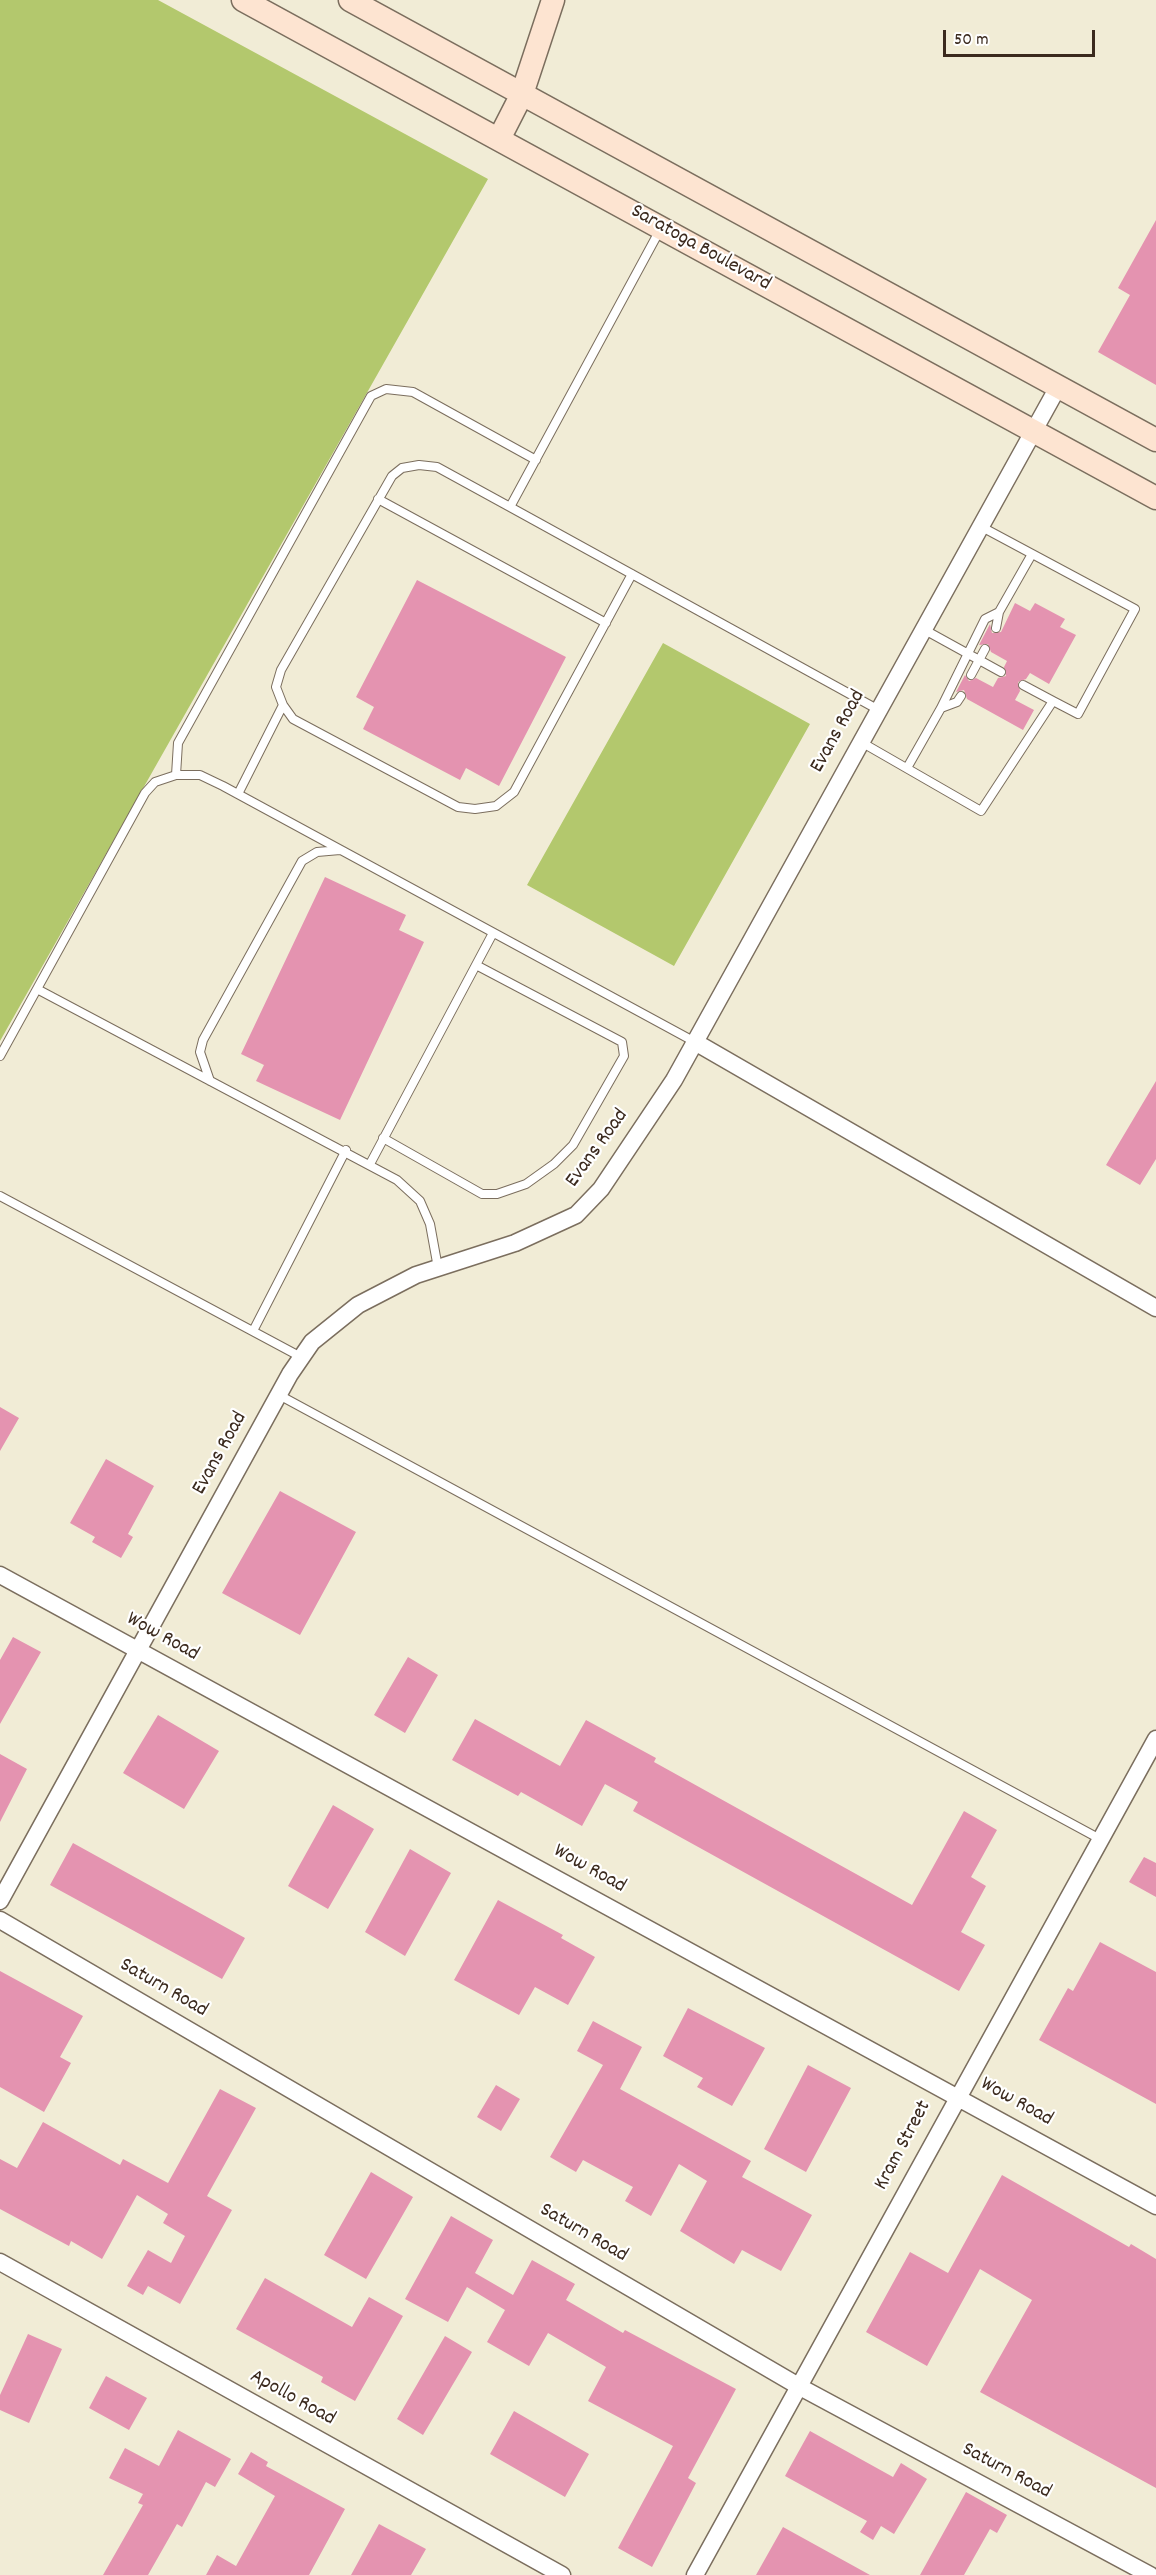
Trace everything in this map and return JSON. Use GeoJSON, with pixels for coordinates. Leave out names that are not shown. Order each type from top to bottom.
{"type":"FeatureCollection","features":[{"type":"Feature","properties":{"kind":"main road","name":"Saratoga Boulevard"},"geometry":{"type":"LineString","coordinates":[[243,0],[1156,498]]}},
{"type":"Feature","properties":{"kind":"main road"},"geometry":{"type":"LineString","coordinates":[[350,0],[1156,440]]}},
{"type":"Feature","properties":{"kind":"main road"},"geometry":{"type":"LineString","coordinates":[[498,139],[522,94],[553,0]]}},
{"type":"Feature","properties":{"kind":"street","name":"Evans Road"},"geometry":{"type":"LineString","coordinates":[[0,1901],[279,1395],[312,1342],[358,1305],[416,1275],[516,1243],[576,1215],[602,1189],[674,1080],[877,709],[1058,387]]}},
{"type":"Feature","properties":{"kind":"street"},"geometry":{"type":"LineString","coordinates":[[694,1042],[1156,1308]]}},
{"type":"Feature","properties":{"kind":"street","name":"Wow Road"},"geometry":{"type":"LineString","coordinates":[[0,1575],[1156,2206]]}},
{"type":"Feature","properties":{"kind":"street","name":"Kram Street"},"geometry":{"type":"LineString","coordinates":[[695,2575],[800,2387],[957,2096],[1156,1739]]}},
{"type":"Feature","properties":{"kind":"street","name":"Saturn Road"},"geometry":{"type":"LineString","coordinates":[[0,1920],[800,2387],[1150,2575]]}},
{"type":"Feature","properties":{"kind":"street","name":"Apollo Road"},"geometry":{"type":"LineString","coordinates":[[0,2262],[562,2575]]}},
{"type":"Feature","properties":{"kind":"lane"},"geometry":{"type":"LineString","coordinates":[[510,507],[661,228]]}},
{"type":"Feature","properties":{"kind":"lane"},"geometry":{"type":"LineString","coordinates":[[176,775],[178,743],[371,396],[386,389],[400,388],[412,392],[536,460]]}},
{"type":"Feature","properties":{"kind":"lane"},"geometry":{"type":"LineString","coordinates":[[632,574],[514,792],[496,806],[475,809],[458,807],[293,719],[283,705],[276,687],[281,670],[392,476],[402,468],[419,465],[437,467],[632,574],[877,709]]}},
{"type":"Feature","properties":{"kind":"lane"},"geometry":{"type":"LineString","coordinates":[[378,499],[606,624]]}},
{"type":"Feature","properties":{"kind":"lane"},"geometry":{"type":"LineString","coordinates":[[980,526],[1135,609],[1078,714],[1023,685]]}},
{"type":"Feature","properties":{"kind":"lane"},"geometry":{"type":"LineString","coordinates":[[996,628],[999,612],[1032,554]]}},
{"type":"Feature","properties":{"kind":"lane"},"geometry":{"type":"LineString","coordinates":[[907,768],[941,708],[985,620],[999,612]]}},
{"type":"Feature","properties":{"kind":"lane"},"geometry":{"type":"LineString","coordinates":[[923,628],[1001,672]]}},
{"type":"Feature","properties":{"kind":"lane"},"geometry":{"type":"LineString","coordinates":[[971,675],[985,649]]}},
{"type":"Feature","properties":{"kind":"lane"},"geometry":{"type":"LineString","coordinates":[[941,708],[957,702],[961,696]]}},
{"type":"Feature","properties":{"kind":"lane"},"geometry":{"type":"LineString","coordinates":[[861,741],[981,811],[1053,701]]}},
{"type":"Feature","properties":{"kind":"lane"},"geometry":{"type":"LineString","coordinates":[[238,794],[283,705]]}},
{"type":"Feature","properties":{"kind":"lane"},"geometry":{"type":"LineString","coordinates":[[0,1056],[145,793],[155,782],[176,775],[200,775],[238,794],[694,1042]]}},
{"type":"Feature","properties":{"kind":"lane"},"geometry":{"type":"LineString","coordinates":[[210,1081],[200,1052],[202,1040],[302,861],[317,852],[340,850]]}},
{"type":"Feature","properties":{"kind":"lane"},"geometry":{"type":"LineString","coordinates":[[370,1164],[493,933]]}},
{"type":"Feature","properties":{"kind":"lane"},"geometry":{"type":"LineString","coordinates":[[383,1138],[482,1194],[497,1194],[526,1184],[554,1164],[573,1146],[624,1056],[622,1042],[476,965]]}},
{"type":"Feature","properties":{"kind":"lane"},"geometry":{"type":"LineString","coordinates":[[37,989],[346,1150],[397,1180],[420,1201],[429,1224],[438,1268]]}},
{"type":"Feature","properties":{"kind":"lane"},"geometry":{"type":"LineString","coordinates":[[253,1331],[346,1150]]}},
{"type":"Feature","properties":{"kind":"lane"},"geometry":{"type":"LineString","coordinates":[[0,1196],[301,1357]]}},
{"type":"Feature","properties":{"kind":"lane"},"geometry":{"type":"LineString","coordinates":[[279,1395],[1100,1839]]}},
{"type":"Feature","properties":{"kind":"green space"},"geometry":{"type":"Polygon","coordinates":[[[0,0],[158,0],[488,179],[0,1041],[0,0]]]}},
{"type":"Feature","properties":{"kind":"green space"},"geometry":{"type":"Polygon","coordinates":[[[663,643],[810,724],[674,966],[527,885],[663,643]]]}},
{"type":"Feature","properties":{"kind":"building"},"geometry":{"type":"Polygon","coordinates":[[[1156,220],[1156,385],[1098,352],[1130,295],[1118,288],[1156,220]]]}},
{"type":"Feature","properties":{"kind":"building"},"geometry":{"type":"Polygon","coordinates":[[[417,580],[566,657],[499,786],[466,768],[460,780],[363,729],[374,707],[356,697],[417,580]]]}},
{"type":"Feature","properties":{"kind":"building"},"geometry":{"type":"Polygon","coordinates":[[[1015,603],[1030,611],[1035,603],[1065,619],[1060,627],[1076,635],[1049,684],[1030,673],[1026,679],[1018,682],[1020,691],[1015,700],[1034,710],[1023,730],[967,699],[964,690],[956,692],[965,675],[969,681],[976,678],[993,687],[998,678],[1006,676],[1004,667],[1007,661],[991,652],[988,644],[979,645],[990,624],[992,633],[1001,632],[1015,603]]]}},
{"type":"Feature","properties":{"kind":"building"},"geometry":{"type":"Polygon","coordinates":[[[325,877],[406,915],[399,930],[424,942],[340,1120],[256,1081],[264,1065],[241,1054],[325,877]]]}},
{"type":"Feature","properties":{"kind":"building"},"geometry":{"type":"Polygon","coordinates":[[[1156,1081],[1156,1159],[1140,1185],[1106,1165],[1156,1081]]]}},
{"type":"Feature","properties":{"kind":"building"},"geometry":{"type":"Polygon","coordinates":[[[0,1407],[19,1418],[0,1451],[0,1407]]]}},
{"type":"Feature","properties":{"kind":"building"},"geometry":{"type":"Polygon","coordinates":[[[106,1459],[154,1486],[128,1534],[133,1537],[121,1558],[92,1542],[95,1537],[70,1523],[106,1459]]]}},
{"type":"Feature","properties":{"kind":"building"},"geometry":{"type":"Polygon","coordinates":[[[280,1491],[356,1532],[300,1635],[222,1593],[280,1491]]]}},
{"type":"Feature","properties":{"kind":"building"},"geometry":{"type":"Polygon","coordinates":[[[13,1637],[41,1652],[0,1724],[0,1660],[13,1637]]]}},
{"type":"Feature","properties":{"kind":"building"},"geometry":{"type":"Polygon","coordinates":[[[408,1657],[438,1675],[405,1733],[374,1715],[408,1657]]]}},
{"type":"Feature","properties":{"kind":"building"},"geometry":{"type":"Polygon","coordinates":[[[158,1715],[219,1751],[184,1809],[123,1773],[158,1715]]]}},
{"type":"Feature","properties":{"kind":"building"},"geometry":{"type":"Polygon","coordinates":[[[475,1719],[560,1766],[586,1720],[656,1758],[654,1762],[912,1905],[964,1811],[997,1830],[971,1877],[986,1886],[961,1932],[985,1945],[959,1991],[633,1811],[638,1802],[605,1784],[582,1826],[521,1792],[518,1796],[452,1760],[475,1719]]]}},
{"type":"Feature","properties":{"kind":"building"},"geometry":{"type":"Polygon","coordinates":[[[0,1754],[27,1769],[0,1822],[0,1754]]]}},
{"type":"Feature","properties":{"kind":"building"},"geometry":{"type":"Polygon","coordinates":[[[333,1805],[374,1829],[328,1909],[288,1886],[333,1805]]]}},
{"type":"Feature","properties":{"kind":"building"},"geometry":{"type":"Polygon","coordinates":[[[73,1843],[245,1938],[222,1979],[50,1885],[73,1843]]]}},
{"type":"Feature","properties":{"kind":"building"},"geometry":{"type":"Polygon","coordinates":[[[410,1849],[451,1873],[405,1956],[365,1932],[410,1849]]]}},
{"type":"Feature","properties":{"kind":"building"},"geometry":{"type":"Polygon","coordinates":[[[1144,1857],[1156,1863],[1156,1897],[1129,1882],[1144,1857]]]}},
{"type":"Feature","properties":{"kind":"building"},"geometry":{"type":"Polygon","coordinates":[[[498,1900],[563,1935],[561,1938],[595,1957],[568,2005],[535,1987],[519,2015],[454,1980],[498,1900]]]}},
{"type":"Feature","properties":{"kind":"building"},"geometry":{"type":"Polygon","coordinates":[[[1100,1942],[1156,1972],[1156,2104],[1039,2040],[1068,1988],[1073,1991],[1100,1942]]]}},
{"type":"Feature","properties":{"kind":"building"},"geometry":{"type":"Polygon","coordinates":[[[0,1971],[83,2016],[60,2057],[71,2063],[44,2112],[0,2087],[0,1971]]]}},
{"type":"Feature","properties":{"kind":"building"},"geometry":{"type":"Polygon","coordinates":[[[688,2008],[765,2048],[732,2106],[697,2087],[703,2078],[663,2056],[688,2008]]]}},
{"type":"Feature","properties":{"kind":"building"},"geometry":{"type":"Polygon","coordinates":[[[593,2021],[642,2047],[620,2089],[751,2161],[742,2177],[812,2215],[781,2271],[742,2250],[734,2264],[680,2231],[707,2181],[679,2164],[651,2216],[625,2201],[633,2187],[583,2160],[576,2172],[550,2157],[603,2065],[577,2051],[593,2021]]]}},
{"type":"Feature","properties":{"kind":"building"},"geometry":{"type":"Polygon","coordinates":[[[808,2065],[851,2088],[806,2172],[764,2149],[808,2065]]]}},
{"type":"Feature","properties":{"kind":"building"},"geometry":{"type":"Polygon","coordinates":[[[496,2085],[520,2099],[501,2131],[477,2117],[496,2085]]]}},
{"type":"Feature","properties":{"kind":"building"},"geometry":{"type":"Polygon","coordinates":[[[220,2089],[256,2108],[207,2196],[232,2210],[180,2304],[148,2286],[143,2295],[127,2286],[148,2250],[171,2263],[185,2236],[163,2223],[168,2214],[137,2195],[102,2259],[71,2241],[69,2246],[0,2209],[0,2159],[17,2168],[43,2122],[120,2165],[123,2159],[168,2183],[220,2089]]]}},
{"type":"Feature","properties":{"kind":"building"},"geometry":{"type":"Polygon","coordinates":[[[371,2172],[413,2197],[366,2279],[324,2255],[371,2172]]]}},
{"type":"Feature","properties":{"kind":"building"},"geometry":{"type":"Polygon","coordinates":[[[1002,2175],[1129,2247],[1131,2244],[1156,2259],[1156,2488],[980,2392],[1032,2300],[980,2269],[927,2366],[866,2332],[910,2252],[948,2273],[1002,2175]]]}},
{"type":"Feature","properties":{"kind":"building"},"geometry":{"type":"Polygon","coordinates":[[[451,2216],[493,2240],[475,2273],[513,2295],[532,2260],[575,2284],[566,2300],[623,2333],[625,2330],[736,2389],[688,2478],[696,2483],[652,2567],[618,2548],[673,2446],[588,2401],[606,2367],[548,2333],[529,2366],[487,2342],[505,2310],[467,2287],[448,2322],[405,2299],[451,2216]]]}},
{"type":"Feature","properties":{"kind":"building"},"geometry":{"type":"Polygon","coordinates":[[[265,2278],[352,2327],[369,2297],[403,2316],[355,2401],[321,2382],[323,2377],[236,2329],[265,2278]]]}},
{"type":"Feature","properties":{"kind":"building"},"geometry":{"type":"Polygon","coordinates":[[[28,2334],[62,2349],[29,2423],[0,2410],[0,2395],[28,2334]]]}},
{"type":"Feature","properties":{"kind":"building"},"geometry":{"type":"Polygon","coordinates":[[[445,2336],[472,2352],[423,2435],[397,2419],[445,2336]]]}},
{"type":"Feature","properties":{"kind":"building"},"geometry":{"type":"Polygon","coordinates":[[[106,2376],[147,2398],[129,2430],[89,2408],[106,2376]]]}},
{"type":"Feature","properties":{"kind":"building"},"geometry":{"type":"Polygon","coordinates":[[[514,2411],[589,2454],[565,2497],[490,2454],[514,2411]]]}},
{"type":"Feature","properties":{"kind":"building"},"geometry":{"type":"Polygon","coordinates":[[[178,2430],[231,2459],[215,2487],[206,2482],[182,2527],[177,2524],[148,2575],[103,2575],[143,2505],[138,2503],[143,2494],[109,2478],[125,2448],[159,2466],[178,2430]]]}},
{"type":"Feature","properties":{"kind":"building"},"geometry":{"type":"Polygon","coordinates":[[[810,2431],[893,2477],[901,2463],[927,2479],[894,2534],[881,2526],[873,2540],[860,2532],[867,2521],[785,2476],[810,2431]]]}},
{"type":"Feature","properties":{"kind":"building"},"geometry":{"type":"Polygon","coordinates":[[[251,2452],[268,2462],[266,2466],[345,2509],[309,2575],[206,2575],[217,2555],[236,2566],[275,2496],[238,2474],[251,2452]]]}},
{"type":"Feature","properties":{"kind":"building"},"geometry":{"type":"Polygon","coordinates":[[[966,2492],[1007,2515],[997,2533],[990,2529],[964,2575],[920,2575],[966,2492]]]}},
{"type":"Feature","properties":{"kind":"building"},"geometry":{"type":"Polygon","coordinates":[[[379,2524],[426,2549],[411,2575],[351,2575],[379,2524]]]}},
{"type":"Feature","properties":{"kind":"building"},"geometry":{"type":"Polygon","coordinates":[[[783,2527],[870,2575],[756,2575],[783,2527]]]}}]}
